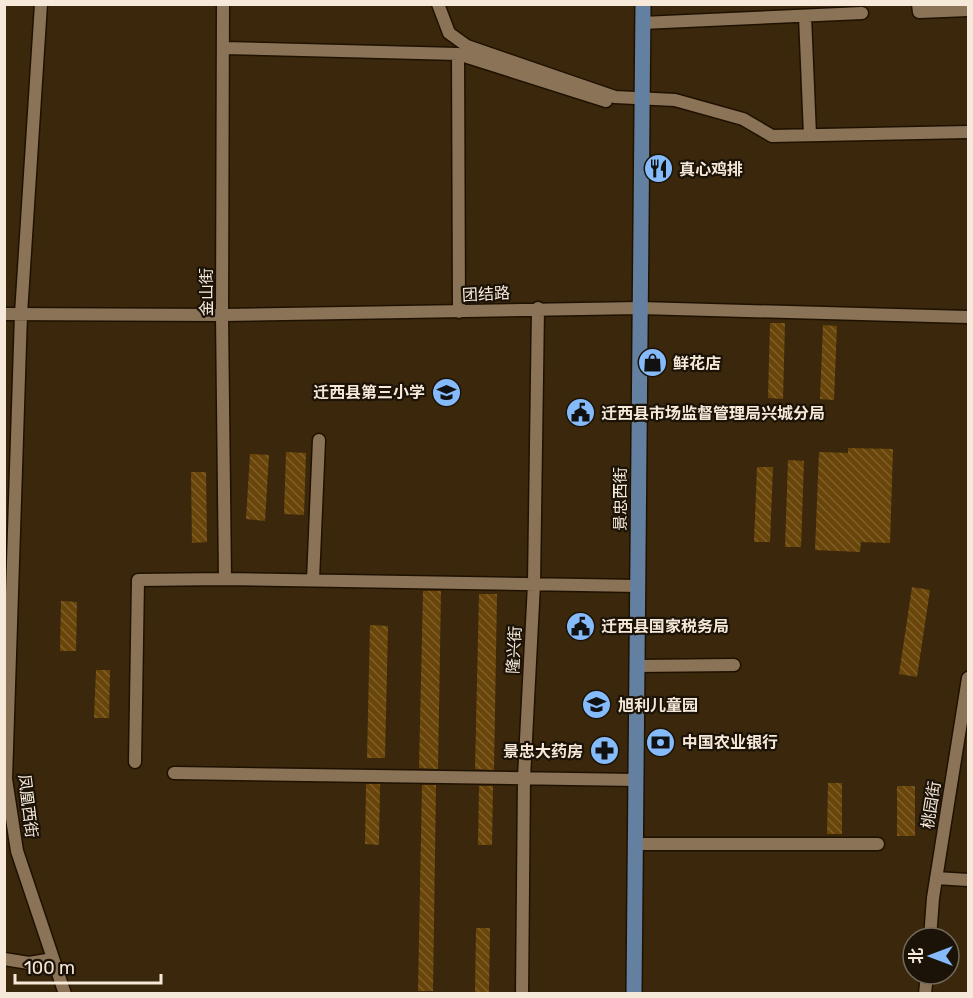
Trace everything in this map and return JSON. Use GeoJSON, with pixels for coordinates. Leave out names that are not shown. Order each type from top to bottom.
{"type":"FeatureCollection","features":[{"type":"Feature","properties":{"kind":"main road","name":"景忠西街"},"geometry":{"type":"LineString","coordinates":[[634,993],[643,4]]}},
{"type":"Feature","properties":{"kind":"street","name":"凤凰西街"},"geometry":{"type":"LineString","coordinates":[[41,4],[21,314],[6,779],[17,851],[64,993]]}},
{"type":"Feature","properties":{"kind":"street","name":"金山街"},"geometry":{"type":"LineString","coordinates":[[223,4],[222,315],[225,579]]}},
{"type":"Feature","properties":{"kind":"street"},"geometry":{"type":"LineString","coordinates":[[438,4],[449,33],[467,46],[615,97],[675,100],[743,119],[772,136],[969,132]]}},
{"type":"Feature","properties":{"kind":"street"},"geometry":{"type":"LineString","coordinates":[[918,4],[919,12],[969,10]]}},
{"type":"Feature","properties":{"kind":"street"},"geometry":{"type":"LineString","coordinates":[[642,23],[862,13]]}},
{"type":"Feature","properties":{"kind":"street"},"geometry":{"type":"LineString","coordinates":[[805,16],[810,135]]}},
{"type":"Feature","properties":{"kind":"street"},"geometry":{"type":"LineString","coordinates":[[223,48],[458,54],[605,102],[615,97]]}},
{"type":"Feature","properties":{"kind":"street"},"geometry":{"type":"LineString","coordinates":[[458,54],[459,312]]}},
{"type":"Feature","properties":{"kind":"street","name":"隆兴街"},"geometry":{"type":"LineString","coordinates":[[522,993],[524,778],[534,584],[538,308]]}},
{"type":"Feature","properties":{"kind":"street","name":"团结路"},"geometry":{"type":"LineString","coordinates":[[4,314],[222,315],[640,308],[969,317]]}},
{"type":"Feature","properties":{"kind":"street"},"geometry":{"type":"LineString","coordinates":[[313,580],[319,440]]}},
{"type":"Feature","properties":{"kind":"street"},"geometry":{"type":"LineString","coordinates":[[135,762],[138,580],[313,580],[638,586]]}},
{"type":"Feature","properties":{"kind":"street"},"geometry":{"type":"LineString","coordinates":[[637,666],[734,665]]}},
{"type":"Feature","properties":{"kind":"street","name":"桃园街"},"geometry":{"type":"LineString","coordinates":[[931,926],[936,878],[969,678]]}},
{"type":"Feature","properties":{"kind":"street"},"geometry":{"type":"LineString","coordinates":[[174,773],[636,780]]}},
{"type":"Feature","properties":{"kind":"street"},"geometry":{"type":"LineString","coordinates":[[636,844],[878,844]]}},
{"type":"Feature","properties":{"kind":"street"},"geometry":{"type":"LineString","coordinates":[[936,878],[969,880]]}},
{"type":"Feature","properties":{"kind":"street"},"geometry":{"type":"LineString","coordinates":[[4,959],[29,963],[53,958]]}},
{"type":"Feature","properties":{"kind":"building"},"geometry":{"type":"Polygon","coordinates":[[[770,323],[785,323],[783,399],[768,398],[770,323]]]}},
{"type":"Feature","properties":{"kind":"building"},"geometry":{"type":"Polygon","coordinates":[[[823,325],[837,326],[834,400],[820,399],[823,325]]]}},
{"type":"Feature","properties":{"kind":"building"},"geometry":{"type":"Polygon","coordinates":[[[848,448],[893,449],[890,543],[861,542],[860,552],[815,550],[819,452],[848,453],[848,448]]]}},
{"type":"Feature","properties":{"kind":"building"},"geometry":{"type":"Polygon","coordinates":[[[286,452],[306,453],[304,515],[284,514],[286,452]]]}},
{"type":"Feature","properties":{"kind":"building"},"geometry":{"type":"Polygon","coordinates":[[[250,454],[269,455],[265,521],[246,519],[250,454]]]}},
{"type":"Feature","properties":{"kind":"building"},"geometry":{"type":"Polygon","coordinates":[[[788,460],[804,461],[801,547],[785,547],[788,460]]]}},
{"type":"Feature","properties":{"kind":"building"},"geometry":{"type":"Polygon","coordinates":[[[757,467],[773,467],[770,542],[754,542],[757,467]]]}},
{"type":"Feature","properties":{"kind":"building"},"geometry":{"type":"Polygon","coordinates":[[[191,472],[206,472],[207,542],[192,543],[191,472]]]}},
{"type":"Feature","properties":{"kind":"building"},"geometry":{"type":"Polygon","coordinates":[[[912,587],[930,590],[917,677],[899,674],[912,587]]]}},
{"type":"Feature","properties":{"kind":"building"},"geometry":{"type":"Polygon","coordinates":[[[423,591],[441,591],[438,769],[419,768],[423,591]]]}},
{"type":"Feature","properties":{"kind":"building"},"geometry":{"type":"Polygon","coordinates":[[[479,594],[497,594],[494,770],[475,769],[479,594]]]}},
{"type":"Feature","properties":{"kind":"building"},"geometry":{"type":"Polygon","coordinates":[[[61,601],[77,602],[76,651],[60,651],[61,601]]]}},
{"type":"Feature","properties":{"kind":"building"},"geometry":{"type":"Polygon","coordinates":[[[370,625],[388,626],[385,758],[367,758],[370,625]]]}},
{"type":"Feature","properties":{"kind":"building"},"geometry":{"type":"Polygon","coordinates":[[[96,670],[110,670],[109,718],[94,718],[96,670]]]}},
{"type":"Feature","properties":{"kind":"building"},"geometry":{"type":"Polygon","coordinates":[[[828,783],[842,783],[842,834],[827,834],[828,783]]]}},
{"type":"Feature","properties":{"kind":"building"},"geometry":{"type":"Polygon","coordinates":[[[366,784],[380,784],[379,845],[365,844],[366,784]]]}},
{"type":"Feature","properties":{"kind":"building"},"geometry":{"type":"Polygon","coordinates":[[[422,785],[436,785],[433,991],[418,991],[422,785]]]}},
{"type":"Feature","properties":{"kind":"building"},"geometry":{"type":"Polygon","coordinates":[[[479,786],[493,786],[492,845],[478,845],[479,786]]]}},
{"type":"Feature","properties":{"kind":"building"},"geometry":{"type":"Polygon","coordinates":[[[897,786],[915,786],[915,836],[897,836],[897,786]]]}},
{"type":"Feature","properties":{"kind":"building"},"geometry":{"type":"Polygon","coordinates":[[[476,928],[490,928],[489,992],[475,992],[476,928]]]}},
{"type":"Feature","properties":{"kind":"place","name":"真心鸡排"},"geometry":{"type":"Point","coordinates":[658,169]}},
{"type":"Feature","properties":{"kind":"place","name":"鲜花店"},"geometry":{"type":"Point","coordinates":[652,363]}},
{"type":"Feature","properties":{"kind":"place","name":"迁西县第三小学"},"geometry":{"type":"Point","coordinates":[446,392]}},
{"type":"Feature","properties":{"kind":"place","name":"迁西县市场监督管理局兴城分局"},"geometry":{"type":"Point","coordinates":[580,413]}},
{"type":"Feature","properties":{"kind":"place","name":"迁西县国家税务局"},"geometry":{"type":"Point","coordinates":[580,626]}},
{"type":"Feature","properties":{"kind":"place","name":"旭利儿童园"},"geometry":{"type":"Point","coordinates":[597,705]}},
{"type":"Feature","properties":{"kind":"place","name":"中国农业银行"},"geometry":{"type":"Point","coordinates":[661,742]}},
{"type":"Feature","properties":{"kind":"place","name":"景忠大药房"},"geometry":{"type":"Point","coordinates":[604,751]}}]}
